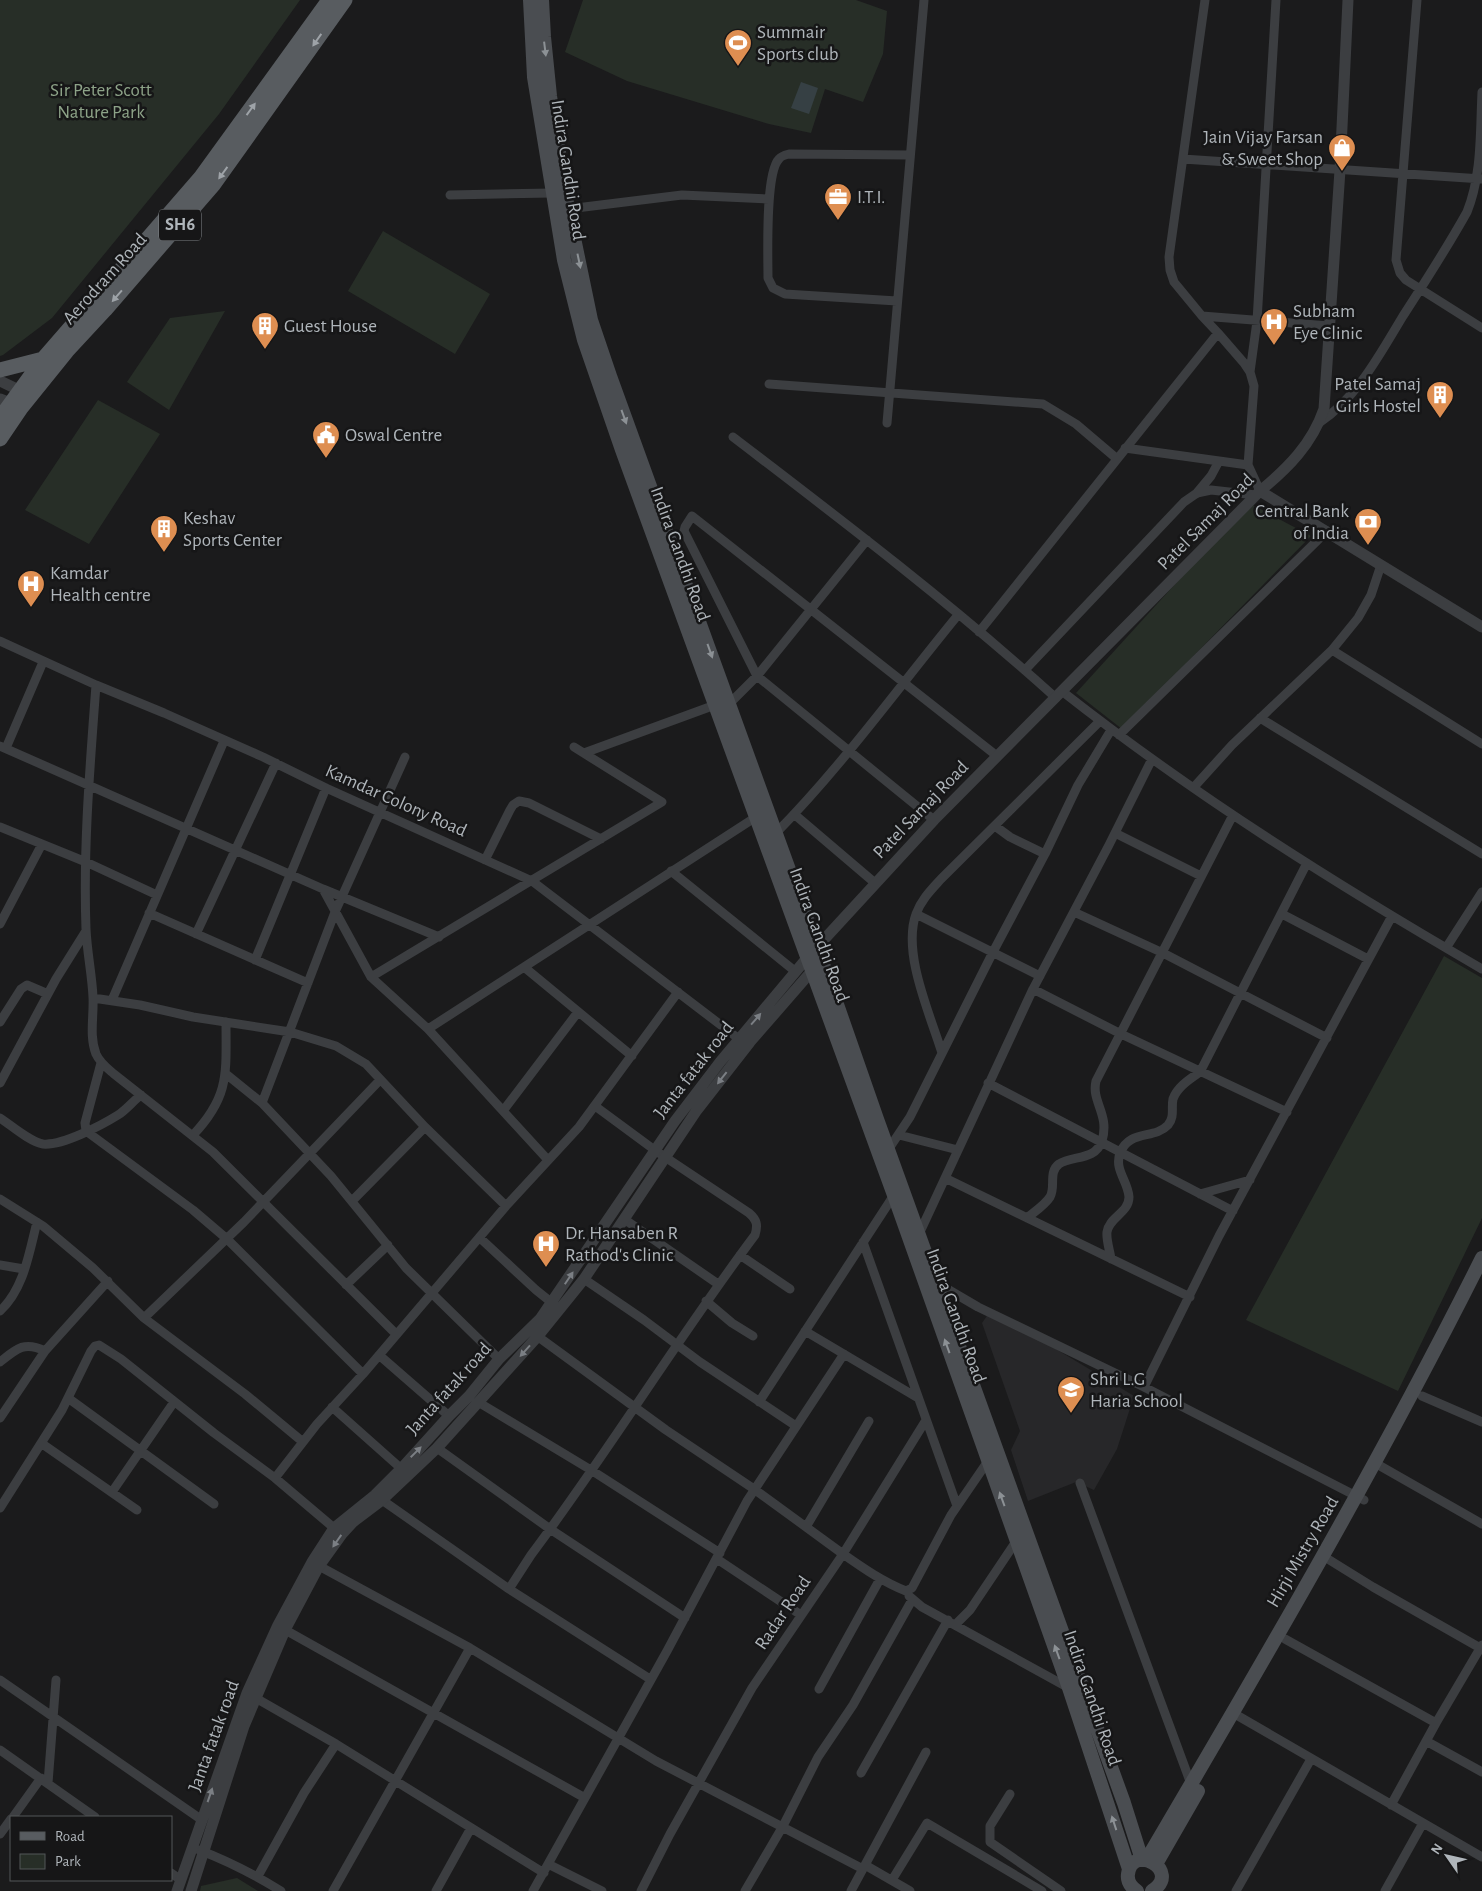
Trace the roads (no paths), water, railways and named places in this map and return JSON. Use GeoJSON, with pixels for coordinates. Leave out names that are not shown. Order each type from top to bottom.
{"type":"FeatureCollection","features":[{"type":"Feature","properties":{"kind":"main road","name":"Aerodram Road"},"geometry":{"type":"LineString","coordinates":[[0,438],[16,399],[43,358],[201,177],[329,0]]}},
{"type":"Feature","properties":{"kind":"main road","name":"Aerodram Road"},"geometry":{"type":"LineString","coordinates":[[0,418],[16,399],[67,351],[105,310],[214,184],[345,0]]}},
{"type":"Feature","properties":{"kind":"main road","name":"Indira Gandhi Road"},"geometry":{"type":"LineString","coordinates":[[530,0],[534,77],[552,193],[564,260],[584,340],[812,972],[885,1156],[919,1234],[932,1286],[988,1461],[1069,1688],[1129,1883]]}},
{"type":"Feature","properties":{"kind":"main road","name":"Indira Gandhi Road"},"geometry":{"type":"LineString","coordinates":[[542,0],[550,96],[568,209],[594,330],[822,960],[885,1156],[894,1195],[912,1248],[932,1286],[1124,1803],[1148,1861],[1161,1874],[1159,1886],[1154,1891]]}},
{"type":"Feature","properties":{"kind":"main road"},"geometry":{"type":"LineString","coordinates":[[0,370],[43,358]]}},
{"type":"Feature","properties":{"kind":"main road"},"geometry":{"type":"LineString","coordinates":[[912,1248],[919,1234]]}},
{"type":"Feature","properties":{"kind":"main road","name":"Hirji Mistry Road"},"geometry":{"type":"LineString","coordinates":[[1379,1466],[1422,1396],[1480,1276],[1482,1258]]}},
{"type":"Feature","properties":{"kind":"main road","name":"Hirji Mistry Road"},"geometry":{"type":"LineString","coordinates":[[1148,1861],[1191,1784],[1237,1715],[1361,1498],[1480,1276]]}},
{"type":"Feature","properties":{"kind":"main road","name":"Hirji Mistry Road"},"geometry":{"type":"LineString","coordinates":[[1148,1861],[1285,1639],[1326,1558]]}},
{"type":"Feature","properties":{"kind":"main road"},"geometry":{"type":"LineString","coordinates":[[1129,1883],[1132,1865],[1148,1861]]}},
{"type":"Feature","properties":{"kind":"street"},"geometry":{"type":"LineString","coordinates":[[887,423],[924,0]]}},
{"type":"Feature","properties":{"kind":"street"},"geometry":{"type":"LineString","coordinates":[[1205,0],[1169,257],[1170,270],[1174,282],[1250,372],[1254,386],[1248,465],[1258,493]]}},
{"type":"Feature","properties":{"kind":"street"},"geometry":{"type":"LineString","coordinates":[[1250,372],[1257,320],[1276,0]]}},
{"type":"Feature","properties":{"kind":"street","name":"Patel Samaj Road"},"geometry":{"type":"LineString","coordinates":[[817,947],[934,820],[1258,493],[1293,462],[1308,443],[1324,409],[1340,170],[1348,0]]}},
{"type":"Feature","properties":{"kind":"street"},"geometry":{"type":"LineString","coordinates":[[1417,0],[1396,260],[1400,273],[1406,280],[1479,327],[1482,316]]}},
{"type":"Feature","properties":{"kind":"street"},"geometry":{"type":"LineString","coordinates":[[1319,423],[1331,416],[1370,369],[1467,212],[1480,179],[1482,92]]}},
{"type":"Feature","properties":{"kind":"street"},"geometry":{"type":"LineString","coordinates":[[897,301],[785,294],[773,288],[768,278],[769,199],[775,164],[780,157],[789,154],[909,155]]}},
{"type":"Feature","properties":{"kind":"street"},"geometry":{"type":"LineString","coordinates":[[1183,159],[1480,179]]}},
{"type":"Feature","properties":{"kind":"street"},"geometry":{"type":"LineString","coordinates":[[450,195],[552,193]]}},
{"type":"Feature","properties":{"kind":"street"},"geometry":{"type":"LineString","coordinates":[[568,209],[682,194],[769,199]]}},
{"type":"Feature","properties":{"kind":"street"},"geometry":{"type":"LineString","coordinates":[[1202,316],[1329,326]]}},
{"type":"Feature","properties":{"kind":"street"},"geometry":{"type":"LineString","coordinates":[[979,632],[1116,458],[1218,333]]}},
{"type":"Feature","properties":{"kind":"street"},"geometry":{"type":"LineString","coordinates":[[0,381],[16,399]]}},
{"type":"Feature","properties":{"kind":"street"},"geometry":{"type":"LineString","coordinates":[[769,384],[1043,404],[1076,424],[1116,458]]}},
{"type":"Feature","properties":{"kind":"street"},"geometry":{"type":"LineString","coordinates":[[733,437],[867,540],[1025,670],[1059,695],[1100,721],[1233,815],[1307,863],[1482,969]]}},
{"type":"Feature","properties":{"kind":"street"},"geometry":{"type":"LineString","coordinates":[[1125,448],[1248,465]]}},
{"type":"Feature","properties":{"kind":"street"},"geometry":{"type":"LineString","coordinates":[[1025,670],[1184,502],[1196,494],[1211,476],[1219,461]]}},
{"type":"Feature","properties":{"kind":"street"},"geometry":{"type":"LineString","coordinates":[[1196,494],[1211,490],[1258,493],[1327,532],[1482,627]]}},
{"type":"Feature","properties":{"kind":"street"},"geometry":{"type":"LineString","coordinates":[[934,820],[757,676],[684,531],[692,516],[997,756]]}},
{"type":"Feature","properties":{"kind":"street"},"geometry":{"type":"LineString","coordinates":[[885,1156],[910,1117],[993,952],[1045,854],[1078,785],[1115,732],[1327,532]]}},
{"type":"Feature","properties":{"kind":"street"},"geometry":{"type":"LineString","coordinates":[[729,704],[757,676],[867,540]]}},
{"type":"Feature","properties":{"kind":"street"},"geometry":{"type":"LineString","coordinates":[[1194,787],[1232,745],[1332,650],[1358,618],[1371,595],[1381,566]]}},
{"type":"Feature","properties":{"kind":"street"},"geometry":{"type":"LineString","coordinates":[[776,833],[850,750],[958,615]]}},
{"type":"Feature","properties":{"kind":"street","name":"Kamdar Colony Road"},"geometry":{"type":"LineString","coordinates":[[0,641],[43,662],[276,763],[326,788],[532,880],[743,1042]]}},
{"type":"Feature","properties":{"kind":"street"},"geometry":{"type":"LineString","coordinates":[[1332,650],[1482,744]]}},
{"type":"Feature","properties":{"kind":"street"},"geometry":{"type":"LineString","coordinates":[[43,662],[3,747],[323,889],[439,937]]}},
{"type":"Feature","properties":{"kind":"street"},"geometry":{"type":"LineString","coordinates":[[96,685],[89,784],[86,931],[93,998],[93,1043],[97,1055],[101,1063],[193,1135],[232,1170],[396,1334]]}},
{"type":"Feature","properties":{"kind":"street"},"geometry":{"type":"LineString","coordinates":[[584,753],[715,705]]}},
{"type":"Feature","properties":{"kind":"street"},"geometry":{"type":"LineString","coordinates":[[1260,718],[1482,854]]}},
{"type":"Feature","properties":{"kind":"street"},"geometry":{"type":"LineString","coordinates":[[942,1053],[913,961],[912,930],[916,914],[928,894],[1100,721]]}},
{"type":"Feature","properties":{"kind":"street"},"geometry":{"type":"LineString","coordinates":[[112,1000],[224,741]]}},
{"type":"Feature","properties":{"kind":"street"},"geometry":{"type":"LineString","coordinates":[[371,977],[662,802],[574,747]]}},
{"type":"Feature","properties":{"kind":"street"},"geometry":{"type":"LineString","coordinates":[[262,1103],[335,912],[405,757]]}},
{"type":"Feature","properties":{"kind":"street"},"geometry":{"type":"LineString","coordinates":[[919,1234],[1033,988],[1152,759]]}},
{"type":"Feature","properties":{"kind":"street"},"geometry":{"type":"LineString","coordinates":[[196,934],[276,763]]}},
{"type":"Feature","properties":{"kind":"street"},"geometry":{"type":"LineString","coordinates":[[255,960],[326,788]]}},
{"type":"Feature","properties":{"kind":"street"},"geometry":{"type":"LineString","coordinates":[[485,860],[510,810],[519,801],[529,803],[600,839]]}},
{"type":"Feature","properties":{"kind":"street"},"geometry":{"type":"LineString","coordinates":[[794,814],[875,883]]}},
{"type":"Feature","properties":{"kind":"street"},"geometry":{"type":"LineString","coordinates":[[1027,1218],[1050,1197],[1053,1174],[1056,1167],[1067,1160],[1093,1153],[1102,1142],[1105,1126],[1104,1115],[1095,1094],[1096,1081],[1233,815]]}},
{"type":"Feature","properties":{"kind":"street"},"geometry":{"type":"LineString","coordinates":[[428,1029],[756,817]]}},
{"type":"Feature","properties":{"kind":"street"},"geometry":{"type":"LineString","coordinates":[[995,826],[1010,837],[1045,854]]}},
{"type":"Feature","properties":{"kind":"street"},"geometry":{"type":"LineString","coordinates":[[0,827],[86,862],[156,895]]}},
{"type":"Feature","properties":{"kind":"street"},"geometry":{"type":"LineString","coordinates":[[1115,833],[1201,876]]}},
{"type":"Feature","properties":{"kind":"street"},"geometry":{"type":"LineString","coordinates":[[0,924],[42,844]]}},
{"type":"Feature","properties":{"kind":"street"},"geometry":{"type":"LineString","coordinates":[[1111,1259],[1107,1232],[1109,1225],[1128,1204],[1129,1196],[1118,1164],[1121,1152],[1132,1138],[1160,1130],[1167,1126],[1172,1119],[1174,1097],[1178,1090],[1200,1072],[1307,863]]}},
{"type":"Feature","properties":{"kind":"street"},"geometry":{"type":"LineString","coordinates":[[671,871],[796,972]]}},
{"type":"Feature","properties":{"kind":"street"},"geometry":{"type":"LineString","coordinates":[[323,889],[371,977],[428,1029],[548,1160]]}},
{"type":"Feature","properties":{"kind":"street"},"geometry":{"type":"LineString","coordinates":[[1446,948],[1482,892]]}},
{"type":"Feature","properties":{"kind":"street"},"geometry":{"type":"LineString","coordinates":[[1074,912],[1163,953],[1327,1038]]}},
{"type":"Feature","properties":{"kind":"street"},"geometry":{"type":"LineString","coordinates":[[149,913],[308,983]]}},
{"type":"Feature","properties":{"kind":"street"},"geometry":{"type":"LineString","coordinates":[[916,914],[1040,976]]}},
{"type":"Feature","properties":{"kind":"street"},"geometry":{"type":"LineString","coordinates":[[1282,914],[1368,959]]}},
{"type":"Feature","properties":{"kind":"street"},"geometry":{"type":"LineString","coordinates":[[1144,1387],[1233,1211],[1392,916]]}},
{"type":"Feature","properties":{"kind":"street"},"geometry":{"type":"LineString","coordinates":[[0,1083],[48,994],[86,931]]}},
{"type":"Feature","properties":{"kind":"street","name":"Janta fatak road"},"geometry":{"type":"LineString","coordinates":[[179,1886],[202,1820],[251,1695],[312,1562],[334,1528],[405,1472],[449,1416],[469,1396],[499,1360],[534,1333],[556,1306],[675,1121],[743,1042],[817,947]]}},
{"type":"Feature","properties":{"kind":"street"},"geometry":{"type":"LineString","coordinates":[[480,1238],[556,1306],[584,1279],[743,1042],[822,960]]}},
{"type":"Feature","properties":{"kind":"street"},"geometry":{"type":"LineString","coordinates":[[524,967],[632,1056]]}},
{"type":"Feature","properties":{"kind":"street"},"geometry":{"type":"LineString","coordinates":[[0,1022],[21,989],[27,985],[31,985],[48,994]]}},
{"type":"Feature","properties":{"kind":"street"},"geometry":{"type":"LineString","coordinates":[[1033,988],[1121,1034],[1287,1112]]}},
{"type":"Feature","properties":{"kind":"street"},"geometry":{"type":"LineString","coordinates":[[275,1478],[332,1407],[363,1374],[506,1206],[595,1106],[678,992]]}},
{"type":"Feature","properties":{"kind":"street"},"geometry":{"type":"LineString","coordinates":[[93,998],[290,1032],[336,1046],[352,1054],[366,1064],[425,1127],[506,1206]]}},
{"type":"Feature","properties":{"kind":"street"},"geometry":{"type":"LineString","coordinates":[[503,1111],[578,1012]]}},
{"type":"Feature","properties":{"kind":"street"},"geometry":{"type":"LineString","coordinates":[[193,1135],[213,1112],[226,1074],[226,1022]]}},
{"type":"Feature","properties":{"kind":"street"},"geometry":{"type":"LineString","coordinates":[[101,1063],[84,1123],[86,1131],[193,1210],[228,1239],[363,1374]]}},
{"type":"Feature","properties":{"kind":"street"},"geometry":{"type":"LineString","coordinates":[[226,1074],[262,1103],[309,1155],[331,1176],[406,1268],[499,1360]]}},
{"type":"Feature","properties":{"kind":"street"},"geometry":{"type":"LineString","coordinates":[[144,1318],[228,1239],[380,1080]]}},
{"type":"Feature","properties":{"kind":"street"},"geometry":{"type":"LineString","coordinates":[[988,1083],[1233,1211]]}},
{"type":"Feature","properties":{"kind":"street"},"geometry":{"type":"LineString","coordinates":[[0,1118],[33,1140],[43,1144],[57,1142],[86,1131],[120,1114],[141,1095]]}},
{"type":"Feature","properties":{"kind":"street"},"geometry":{"type":"LineString","coordinates":[[509,1589],[530,1555],[591,1470],[718,1284],[755,1235],[758,1227],[754,1218],[656,1151],[595,1106]]}},
{"type":"Feature","properties":{"kind":"street"},"geometry":{"type":"LineString","coordinates":[[352,1201],[425,1127]]}},
{"type":"Feature","properties":{"kind":"street"},"geometry":{"type":"LineString","coordinates":[[899,1135],[958,1150]]}},
{"type":"Feature","properties":{"kind":"street"},"geometry":{"type":"LineString","coordinates":[[945,1178],[1190,1296]]}},
{"type":"Feature","properties":{"kind":"street"},"geometry":{"type":"LineString","coordinates":[[1200,1194],[1250,1180]]}},
{"type":"Feature","properties":{"kind":"street"},"geometry":{"type":"LineString","coordinates":[[759,1402],[894,1195]]}},
{"type":"Feature","properties":{"kind":"street"},"geometry":{"type":"LineString","coordinates":[[0,1199],[38,1222],[108,1281],[144,1318],[245,1394],[303,1442]]}},
{"type":"Feature","properties":{"kind":"street"},"geometry":{"type":"LineString","coordinates":[[624,1219],[718,1284]]}},
{"type":"Feature","properties":{"kind":"street"},"geometry":{"type":"LineString","coordinates":[[0,1311],[19,1285],[38,1222]]}},
{"type":"Feature","properties":{"kind":"street"},"geometry":{"type":"LineString","coordinates":[[863,1242],[957,1506]]}},
{"type":"Feature","properties":{"kind":"street"},"geometry":{"type":"LineString","coordinates":[[346,1285],[388,1245]]}},
{"type":"Feature","properties":{"kind":"street"},"geometry":{"type":"LineString","coordinates":[[740,1255],[790,1288]]}},
{"type":"Feature","properties":{"kind":"street"},"geometry":{"type":"LineString","coordinates":[[0,1265],[24,1269]]}},
{"type":"Feature","properties":{"kind":"street"},"geometry":{"type":"LineString","coordinates":[[584,1279],[644,1320],[677,1346],[796,1426]]}},
{"type":"Feature","properties":{"kind":"street"},"geometry":{"type":"LineString","coordinates":[[0,1418],[46,1351],[108,1281]]}},
{"type":"Feature","properties":{"kind":"street"},"geometry":{"type":"LineString","coordinates":[[932,1286],[1144,1387],[1361,1498]]}},
{"type":"Feature","properties":{"kind":"street"},"geometry":{"type":"LineString","coordinates":[[706,1302],[732,1323],[753,1336]]}},
{"type":"Feature","properties":{"kind":"street"},"geometry":{"type":"LineString","coordinates":[[805,1331],[918,1398]]}},
{"type":"Feature","properties":{"kind":"street"},"geometry":{"type":"LineString","coordinates":[[585,1798],[281,1628],[342,1534],[353,1522],[382,1500],[405,1472],[437,1448],[478,1402],[534,1333],[666,1430],[754,1489],[880,1579],[906,1591],[912,1600],[951,1623],[1069,1688]]}},
{"type":"Feature","properties":{"kind":"street"},"geometry":{"type":"LineString","coordinates":[[0,1362],[15,1350],[27,1345],[46,1351]]}},
{"type":"Feature","properties":{"kind":"street"},"geometry":{"type":"LineString","coordinates":[[0,1508],[68,1398],[91,1351],[95,1346],[99,1345],[121,1359],[174,1402],[275,1478],[334,1528]]}},
{"type":"Feature","properties":{"kind":"street"},"geometry":{"type":"LineString","coordinates":[[533,1891],[685,1618],[754,1489],[844,1354]]}},
{"type":"Feature","properties":{"kind":"street"},"geometry":{"type":"LineString","coordinates":[[379,1355],[449,1416]]}},
{"type":"Feature","properties":{"kind":"street"},"geometry":{"type":"LineString","coordinates":[[1422,1396],[1482,1422]]}},
{"type":"Feature","properties":{"kind":"street"},"geometry":{"type":"LineString","coordinates":[[68,1398],[214,1504]]}},
{"type":"Feature","properties":{"kind":"street"},"geometry":{"type":"LineString","coordinates":[[112,1492],[174,1402]]}},
{"type":"Feature","properties":{"kind":"street"},"geometry":{"type":"LineString","coordinates":[[478,1402],[591,1470],[801,1614]]}},
{"type":"Feature","properties":{"kind":"street"},"geometry":{"type":"LineString","coordinates":[[332,1407],[405,1472]]}},
{"type":"Feature","properties":{"kind":"street","name":"Radar Road"},"geometry":{"type":"LineString","coordinates":[[641,1891],[698,1783],[752,1688],[843,1554],[926,1420]]}},
{"type":"Feature","properties":{"kind":"street"},"geometry":{"type":"LineString","coordinates":[[806,1527],[869,1421]]}},
{"type":"Feature","properties":{"kind":"street"},"geometry":{"type":"LineString","coordinates":[[41,1444],[137,1510]]}},
{"type":"Feature","properties":{"kind":"street"},"geometry":{"type":"LineString","coordinates":[[437,1448],[550,1529],[685,1618]]}},
{"type":"Feature","properties":{"kind":"street"},"geometry":{"type":"LineString","coordinates":[[906,1591],[912,1588],[917,1581],[957,1506],[988,1461]]}},
{"type":"Feature","properties":{"kind":"street"},"geometry":{"type":"LineString","coordinates":[[1379,1466],[1482,1524]]}},
{"type":"Feature","properties":{"kind":"street"},"geometry":{"type":"LineString","coordinates":[[1080,1483],[1191,1784]]}},
{"type":"Feature","properties":{"kind":"street"},"geometry":{"type":"LineString","coordinates":[[382,1500],[509,1589],[650,1679]]}},
{"type":"Feature","properties":{"kind":"street"},"geometry":{"type":"LineString","coordinates":[[862,1774],[951,1623],[970,1610],[1017,1540]]}},
{"type":"Feature","properties":{"kind":"street"},"geometry":{"type":"LineString","coordinates":[[1326,1558],[1373,1587],[1482,1648],[1436,1723],[1391,1805]]}},
{"type":"Feature","properties":{"kind":"street"},"geometry":{"type":"LineString","coordinates":[[320,1566],[470,1648],[618,1736],[643,1753],[698,1783],[892,1880],[910,1891]]}},
{"type":"Feature","properties":{"kind":"street"},"geometry":{"type":"LineString","coordinates":[[819,1689],[880,1579]]}},
{"type":"Feature","properties":{"kind":"street"},"geometry":{"type":"LineString","coordinates":[[745,1891],[783,1826],[818,1757],[863,1688],[912,1600]]}},
{"type":"Feature","properties":{"kind":"street"},"geometry":{"type":"LineString","coordinates":[[1285,1639],[1436,1723]]}},
{"type":"Feature","properties":{"kind":"street"},"geometry":{"type":"LineString","coordinates":[[333,1891],[470,1648]]}},
{"type":"Feature","properties":{"kind":"street"},"geometry":{"type":"LineString","coordinates":[[0,1680],[202,1820]]}},
{"type":"Feature","properties":{"kind":"street"},"geometry":{"type":"LineString","coordinates":[[14,1816],[45,1781],[56,1680]]}},
{"type":"Feature","properties":{"kind":"street"},"geometry":{"type":"LineString","coordinates":[[191,1891],[244,1726],[251,1695],[336,1744],[471,1828],[546,1868],[602,1891]]}},
{"type":"Feature","properties":{"kind":"street"},"geometry":{"type":"LineString","coordinates":[[1237,1715],[1482,1857]]}},
{"type":"Feature","properties":{"kind":"street"},"geometry":{"type":"LineString","coordinates":[[1426,1741],[1482,1772]]}},
{"type":"Feature","properties":{"kind":"street"},"geometry":{"type":"LineString","coordinates":[[258,1876],[304,1793],[336,1744]]}},
{"type":"Feature","properties":{"kind":"street"},"geometry":{"type":"LineString","coordinates":[[1,1752],[94,1816]]}},
{"type":"Feature","properties":{"kind":"street"},"geometry":{"type":"LineString","coordinates":[[851,1891],[926,1752]]}},
{"type":"Feature","properties":{"kind":"street"},"geometry":{"type":"LineString","coordinates":[[1236,1891],[1310,1759]]}},
{"type":"Feature","properties":{"kind":"street"},"geometry":{"type":"LineString","coordinates":[[1010,1794],[990,1826],[990,1842],[1061,1891]]}},
{"type":"Feature","properties":{"kind":"street"},"geometry":{"type":"LineString","coordinates":[[0,1834],[10,1821]]}},
{"type":"Feature","properties":{"kind":"street"},"geometry":{"type":"LineString","coordinates":[[892,1880],[927,1823],[1042,1891]]}},
{"type":"Feature","properties":{"kind":"street"},"geometry":{"type":"LineString","coordinates":[[1385,1891],[1423,1823]]}},
{"type":"Feature","properties":{"kind":"street"},"geometry":{"type":"LineString","coordinates":[[436,1891],[471,1828]]}},
{"type":"Feature","properties":{"kind":"street"},"geometry":{"type":"LineString","coordinates":[[192,1848],[258,1876],[281,1891]]}},
{"type":"Feature","properties":{"kind":"street"},"geometry":{"type":"LineString","coordinates":[[172,1875],[179,1886]]}},
{"type":"Feature","properties":{"kind":"place","name":"Summair Sports club"},"geometry":{"type":"Point","coordinates":[738,67]}},
{"type":"Feature","properties":{"kind":"place","name":"Jain Vijay Farsan & Sweet Shop"},"geometry":{"type":"Point","coordinates":[1342,172]}},
{"type":"Feature","properties":{"kind":"place","name":"I.T.I."},"geometry":{"type":"Point","coordinates":[838,221]}},
{"type":"Feature","properties":{"kind":"place","name":"Subham Eye Clinic"},"geometry":{"type":"Point","coordinates":[1274,346]}},
{"type":"Feature","properties":{"kind":"place","name":"Guest House"},"geometry":{"type":"Point","coordinates":[265,350]}},
{"type":"Feature","properties":{"kind":"place","name":"Patel Samaj Girls Hostel"},"geometry":{"type":"Point","coordinates":[1440,419]}},
{"type":"Feature","properties":{"kind":"place","name":"Oswal Centre"},"geometry":{"type":"Point","coordinates":[326,459]}},
{"type":"Feature","properties":{"kind":"place","name":"Central Bank of India"},"geometry":{"type":"Point","coordinates":[1368,546]}},
{"type":"Feature","properties":{"kind":"place","name":"Keshav Sports Center"},"geometry":{"type":"Point","coordinates":[164,553]}},
{"type":"Feature","properties":{"kind":"place","name":"Kamdar Health centre"},"geometry":{"type":"Point","coordinates":[31,608]}},
{"type":"Feature","properties":{"kind":"place","name":"Dr. Hansaben R Rathod's Clinic"},"geometry":{"type":"Point","coordinates":[546,1268]}},
{"type":"Feature","properties":{"kind":"place","name":"Shri L.G Haria School"},"geometry":{"type":"Point","coordinates":[1071,1414]}},
{"type":"Feature","properties":{"kind":"park label","name":"Sir Peter Scott Nature Park"},"geometry":{"type":"Point","coordinates":[101,101]}}]}
